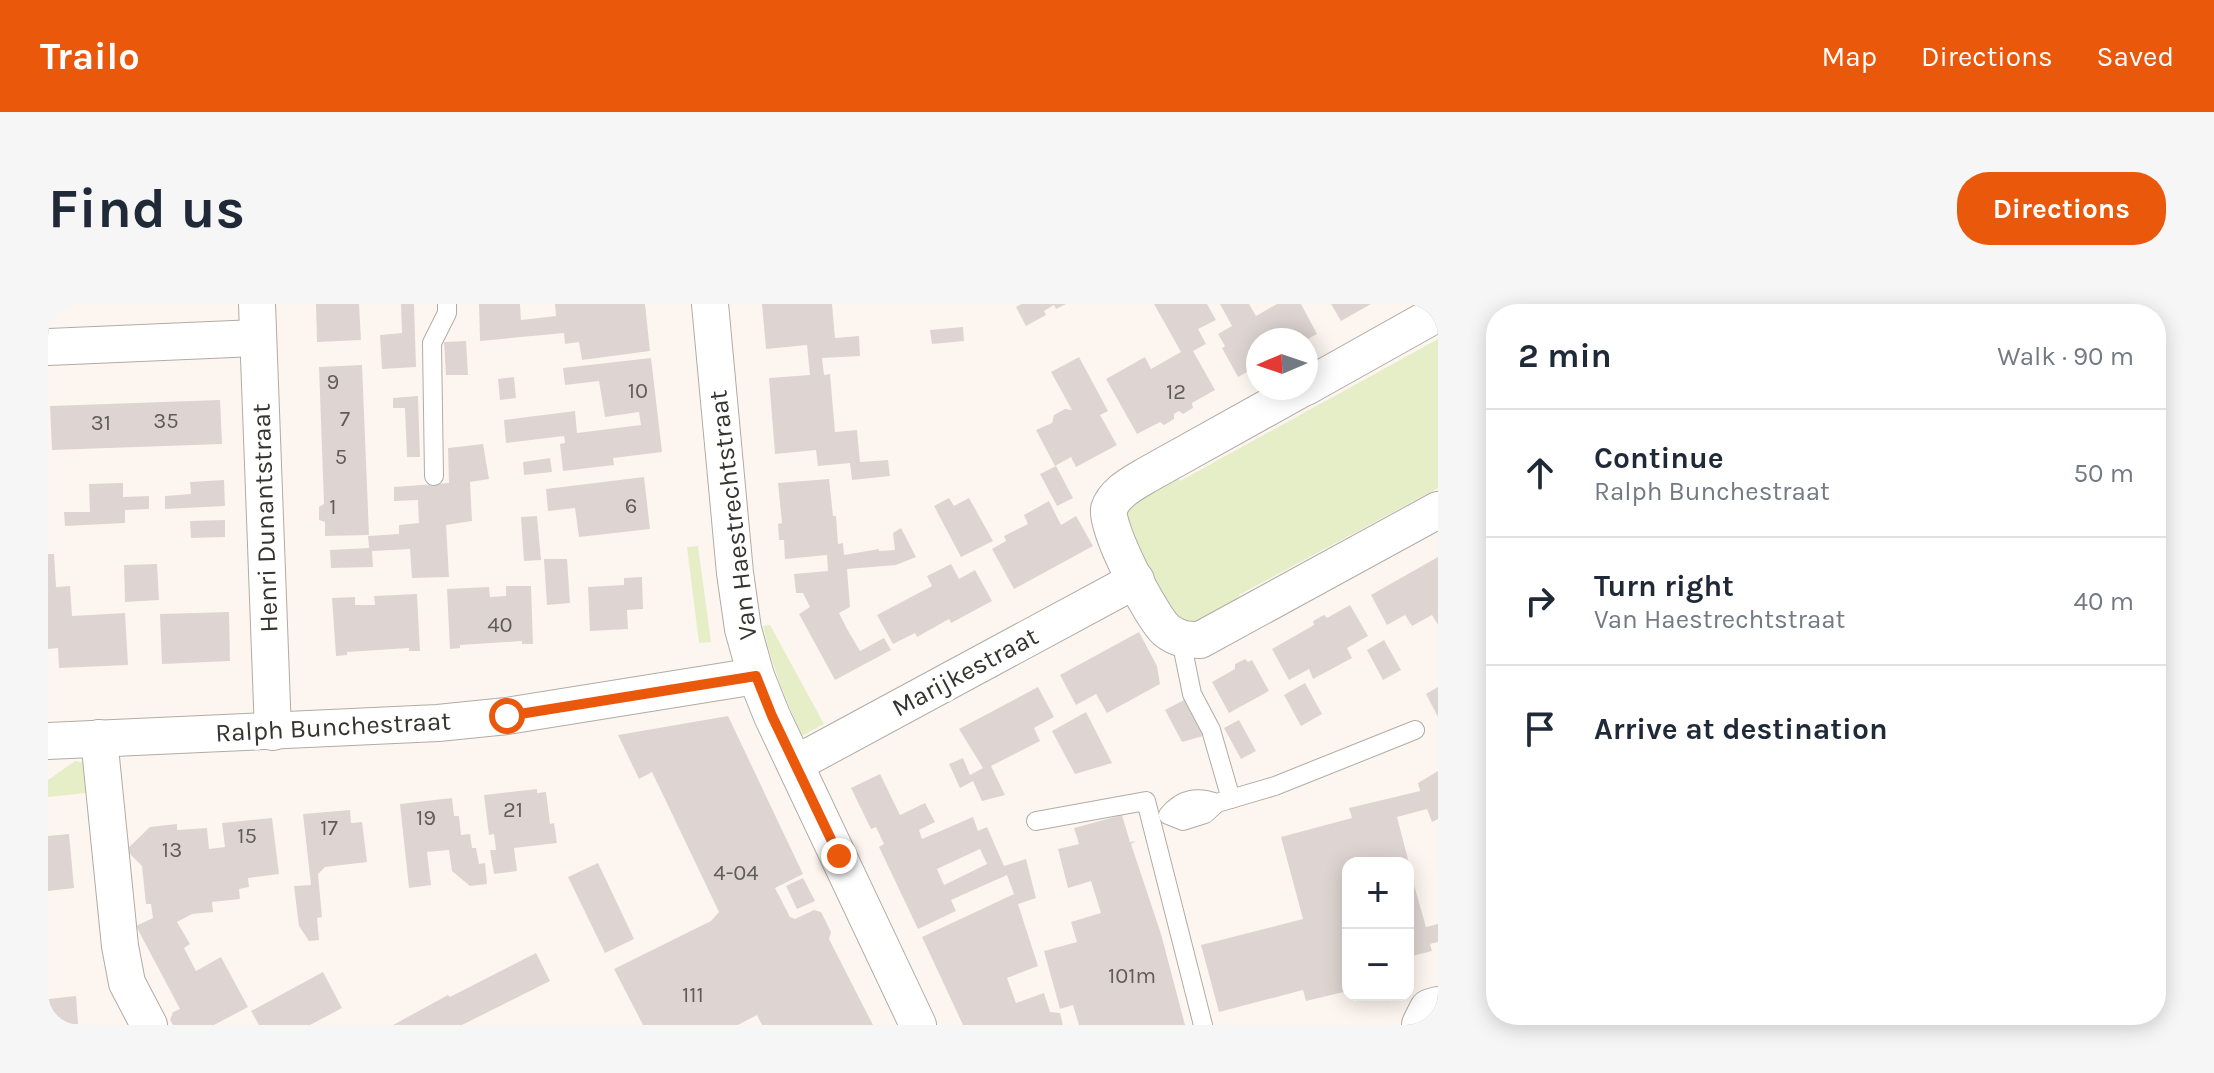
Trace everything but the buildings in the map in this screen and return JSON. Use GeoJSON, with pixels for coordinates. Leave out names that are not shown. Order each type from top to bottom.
{"type":"FeatureCollection","features":[{"type":"Feature","properties":{"kind":"street","name":"Van Haestrechtstraat"},"geometry":{"type":"LineString","coordinates":[[710,304],[735,573],[743,629],[756,676],[918,1025]]}},
{"type":"Feature","properties":{"kind":"street"},"geometry":{"type":"LineString","coordinates":[[1318,380],[1438,313]]}},
{"type":"Feature","properties":{"kind":"street"},"geometry":{"type":"LineString","coordinates":[[48,347],[258,321]]}},
{"type":"Feature","properties":{"kind":"street","name":"Henri Dunantstraat"},"geometry":{"type":"LineString","coordinates":[[258,321],[273,732]]}},
{"type":"Feature","properties":{"kind":"street"},"geometry":{"type":"LineString","coordinates":[[1282,400],[1122,491],[1109,510],[1109,526],[1164,629],[1181,640],[1200,640],[1438,510]]}},
{"type":"Feature","properties":{"kind":"street","name":"Marijkestraat"},"geometry":{"type":"LineString","coordinates":[[795,764],[1136,580]]}},
{"type":"Feature","properties":{"kind":"street","name":"Ralph Bunchestraat"},"geometry":{"type":"LineString","coordinates":[[48,741],[438,723],[507,716],[756,676]]}},
{"type":"Feature","properties":{"kind":"street"},"geometry":{"type":"LineString","coordinates":[[99,738],[120,946],[127,983],[149,1025]]}},
{"type":"Feature","properties":{"kind":"street"},"geometry":{"type":"LineString","coordinates":[[1424,1025],[1431,1011],[1438,1009]]}},
{"type":"Feature","properties":{"kind":"lane"},"geometry":{"type":"LineString","coordinates":[[434,476],[432,343],[447,313],[447,304]]}},
{"type":"Feature","properties":{"kind":"lane"},"geometry":{"type":"LineString","coordinates":[[1181,640],[1192,694],[1211,730],[1224,801]]}},
{"type":"Feature","properties":{"kind":"lane"},"geometry":{"type":"LineString","coordinates":[[1159,817],[1178,804],[1201,798],[1224,801],[1275,786],[1415,730]]}},
{"type":"Feature","properties":{"kind":"lane"},"geometry":{"type":"LineString","coordinates":[[1036,821],[1146,801],[1159,817],[1203,1025]]}},
{"type":"Feature","properties":{"kind":"green space"},"geometry":{"type":"Polygon","coordinates":[[[1438,339],[1438,488],[1239,595],[1244,605],[1199,626],[1175,618],[1134,546],[1127,517],[1133,502],[1174,472],[1180,481],[1438,339]]]}},
{"type":"Feature","properties":{"kind":"green space"},"geometry":{"type":"Polygon","coordinates":[[[698,546],[711,642],[699,643],[687,547],[698,546]]]}},
{"type":"Feature","properties":{"kind":"green space"},"geometry":{"type":"Polygon","coordinates":[[[770,625],[824,724],[802,736],[770,655],[763,626],[770,625]]]}},
{"type":"Feature","properties":{"kind":"green space"},"geometry":{"type":"Polygon","coordinates":[[[75,761],[85,763],[95,792],[48,797],[48,780],[75,761]]]}},
{"type":"Feature","properties":{"kind":"route"},"geometry":{"type":"LineString","coordinates":[[507,716],[756,676],[839,856]]}}]}
